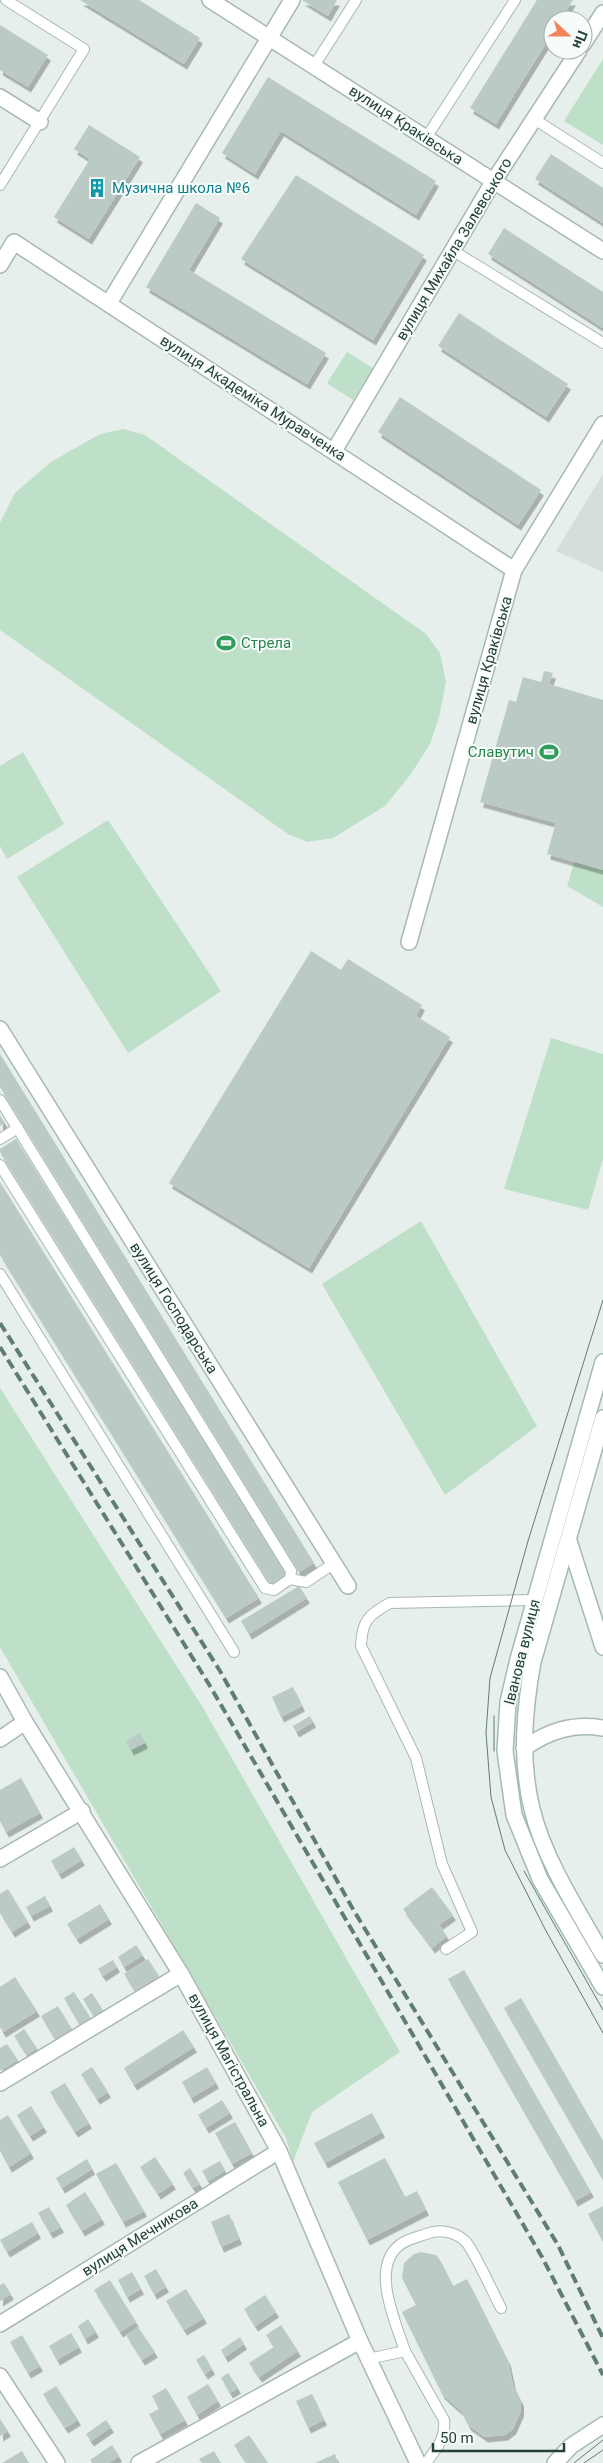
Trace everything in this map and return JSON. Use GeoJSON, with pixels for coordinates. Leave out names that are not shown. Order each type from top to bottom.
{"type":"FeatureCollection","features":[{"type":"Feature","properties":{"kind":"street","name":"вулиця Краківська"},"geometry":{"type":"LineString","coordinates":[[210,0],[493,182],[603,250]]}},
{"type":"Feature","properties":{"kind":"street"},"geometry":{"type":"LineString","coordinates":[[109,303],[292,0]]}},
{"type":"Feature","properties":{"kind":"street"},"geometry":{"type":"LineString","coordinates":[[593,29],[602,16]]}},
{"type":"Feature","properties":{"kind":"street","name":"вулиця Михайла Залевського"},"geometry":{"type":"LineString","coordinates":[[334,451],[493,182],[572,60]]}},
{"type":"Feature","properties":{"kind":"street"},"geometry":{"type":"LineString","coordinates":[[0,97],[40,122]]}},
{"type":"Feature","properties":{"kind":"street","name":"вулиця Академіка Муравченка"},"geometry":{"type":"LineString","coordinates":[[0,266],[14,242],[514,570]]}},
{"type":"Feature","properties":{"kind":"street","name":"вулиця Краківська"},"geometry":{"type":"LineString","coordinates":[[409,942],[514,570],[603,424]]}},
{"type":"Feature","properties":{"kind":"street","name":"вулиця Господарська"},"geometry":{"type":"LineString","coordinates":[[0,1029],[348,1586]]}},
{"type":"Feature","properties":{"kind":"street","name":"Іванова вулиця"},"geometry":{"type":"LineString","coordinates":[[603,1362],[534,1600],[508,1702],[505,1751],[512,1807],[540,1879],[603,1987]]}},
{"type":"Feature","properties":{"kind":"street","name":"Іванова вулиця"},"geometry":{"type":"LineString","coordinates":[[603,1418],[599,1450],[569,1541],[534,1662],[526,1702],[524,1748],[532,1810],[555,1870],[603,1955]]}},
{"type":"Feature","properties":{"kind":"street"},"geometry":{"type":"LineString","coordinates":[[559,1514],[603,1647]]}},
{"type":"Feature","properties":{"kind":"street","name":"вулиця Магістральна"},"geometry":{"type":"LineString","coordinates":[[0,1677],[25,1722],[82,1810],[181,1974],[279,2151],[368,2359],[418,2463]]}},
{"type":"Feature","properties":{"kind":"street"},"geometry":{"type":"LineString","coordinates":[[0,1739],[25,1722]]}},
{"type":"Feature","properties":{"kind":"street"},"geometry":{"type":"LineString","coordinates":[[524,1748],[542,1736],[563,1728],[589,1726],[603,1728]]}},
{"type":"Feature","properties":{"kind":"street"},"geometry":{"type":"LineString","coordinates":[[0,1859],[82,1810]]}},
{"type":"Feature","properties":{"kind":"street"},"geometry":{"type":"LineString","coordinates":[[0,2083],[181,1974]]}},
{"type":"Feature","properties":{"kind":"street","name":"вулиця Мечникова"},"geometry":{"type":"LineString","coordinates":[[0,2324],[279,2151]]}},
{"type":"Feature","properties":{"kind":"street"},"geometry":{"type":"LineString","coordinates":[[139,2463],[360,2341]]}},
{"type":"Feature","properties":{"kind":"street"},"geometry":{"type":"LineString","coordinates":[[0,2376],[57,2463]]}},
{"type":"Feature","properties":{"kind":"street"},"geometry":{"type":"LineString","coordinates":[[555,2463],[571,2446],[596,2428]]}},
{"type":"Feature","properties":{"kind":"lane"},"geometry":{"type":"LineString","coordinates":[[0,185],[84,49],[6,0]]}},
{"type":"Feature","properties":{"kind":"lane"},"geometry":{"type":"LineString","coordinates":[[314,66],[356,0]]}},
{"type":"Feature","properties":{"kind":"lane"},"geometry":{"type":"LineString","coordinates":[[426,138],[515,0]]}},
{"type":"Feature","properties":{"kind":"lane"},"geometry":{"type":"LineString","coordinates":[[534,119],[603,163]]}},
{"type":"Feature","properties":{"kind":"lane"},"geometry":{"type":"LineString","coordinates":[[452,250],[603,343]]}},
{"type":"Feature","properties":{"kind":"lane"},"geometry":{"type":"LineString","coordinates":[[0,1100],[292,1571],[290,1579],[274,1590],[265,1588],[0,1165]]}},
{"type":"Feature","properties":{"kind":"lane"},"geometry":{"type":"LineString","coordinates":[[0,1139],[18,1128]]}},
{"type":"Feature","properties":{"kind":"lane"},"geometry":{"type":"LineString","coordinates":[[0,1274],[234,1652]]}},
{"type":"Feature","properties":{"kind":"lane"},"geometry":{"type":"LineString","coordinates":[[579,1446],[599,1450]]}},
{"type":"Feature","properties":{"kind":"lane"},"geometry":{"type":"LineString","coordinates":[[290,1579],[306,1582],[333,1564]]}},
{"type":"Feature","properties":{"kind":"lane"},"geometry":{"type":"LineString","coordinates":[[446,1949],[472,1932],[442,1864],[416,1758],[361,1646],[362,1627],[374,1612],[390,1603],[534,1600]]}},
{"type":"Feature","properties":{"kind":"lane"},"geometry":{"type":"LineString","coordinates":[[426,2463],[442,2440],[445,2429],[444,2420],[405,2351],[387,2297],[385,2274],[390,2257],[400,2244],[434,2231],[453,2233],[466,2241],[501,2308]]}},
{"type":"Feature","properties":{"kind":"lane"},"geometry":{"type":"LineString","coordinates":[[368,2359],[405,2351]]}},
{"type":"Feature","properties":{"kind":"shaded area"},"geometry":{"type":"Polygon","coordinates":[[[603,474],[603,572],[556,551],[603,474]]]}},
{"type":"Feature","properties":{"kind":"green space"},"geometry":{"type":"Polygon","coordinates":[[[603,59],[603,145],[564,121],[603,59]]]}},
{"type":"Feature","properties":{"kind":"green space"},"geometry":{"type":"Polygon","coordinates":[[[347,352],[373,368],[353,400],[327,383],[347,352]]]}},
{"type":"Feature","properties":{"kind":"green space","name":"Стрела"},"geometry":{"type":"Polygon","coordinates":[[[123,429],[145,435],[426,634],[440,653],[446,682],[439,717],[430,744],[411,774],[385,806],[333,838],[307,842],[288,834],[0,630],[0,523],[15,493],[51,462],[100,434],[123,429]]]}},
{"type":"Feature","properties":{"kind":"green space"},"geometry":{"type":"Polygon","coordinates":[[[23,752],[64,824],[7,859],[0,846],[0,766],[23,752]]]}},
{"type":"Feature","properties":{"kind":"green space"},"geometry":{"type":"Polygon","coordinates":[[[108,820],[221,991],[128,1053],[17,877],[108,820]]]}},
{"type":"Feature","properties":{"kind":"green space"},"geometry":{"type":"Polygon","coordinates":[[[575,860],[603,869],[603,907],[567,886],[575,860]]]}},
{"type":"Feature","properties":{"kind":"green space"},"geometry":{"type":"Polygon","coordinates":[[[551,1038],[603,1054],[603,1159],[588,1210],[504,1189],[551,1038]]]}},
{"type":"Feature","properties":{"kind":"green space"},"geometry":{"type":"Polygon","coordinates":[[[421,1221],[537,1426],[445,1495],[322,1284],[421,1221]]]}},
{"type":"Feature","properties":{"kind":"green space"},"geometry":{"type":"Polygon","coordinates":[[[0,1388],[202,1706],[400,2052],[312,2112],[293,2162],[286,2138],[0,1647],[0,1388]]]}},
{"type":"Feature","properties":{"kind":"building"},"geometry":{"type":"Polygon","coordinates":[[[80,0],[139,0],[200,38],[184,64],[80,0]]]}},
{"type":"Feature","properties":{"kind":"building"},"geometry":{"type":"Polygon","coordinates":[[[302,0],[337,0],[328,16],[302,0]]]}},
{"type":"Feature","properties":{"kind":"building"},"geometry":{"type":"Polygon","coordinates":[[[537,0],[573,0],[566,10],[543,10],[543,48],[496,124],[470,108],[537,0]]]}},
{"type":"Feature","properties":{"kind":"building"},"geometry":{"type":"Polygon","coordinates":[[[0,25],[48,55],[28,87],[0,70],[0,25]]]}},
{"type":"Feature","properties":{"kind":"building"},"geometry":{"type":"Polygon","coordinates":[[[268,77],[436,181],[416,215],[281,131],[255,174],[222,153],[268,77]]]}},
{"type":"Feature","properties":{"kind":"building","name":"Музична школа №6"},"geometry":{"type":"Polygon","coordinates":[[[89,125],[140,157],[89,239],[54,217],[90,159],[74,149],[89,125]]]}},
{"type":"Feature","properties":{"kind":"building"},"geometry":{"type":"Polygon","coordinates":[[[551,154],[603,188],[603,223],[535,179],[551,154]]]}},
{"type":"Feature","properties":{"kind":"building"},"geometry":{"type":"Polygon","coordinates":[[[296,175],[424,255],[373,340],[241,259],[296,175]]]}},
{"type":"Feature","properties":{"kind":"building"},"geometry":{"type":"Polygon","coordinates":[[[196,203],[220,218],[189,270],[326,353],[307,384],[146,287],[196,203]]]}},
{"type":"Feature","properties":{"kind":"building"},"geometry":{"type":"Polygon","coordinates":[[[504,228],[603,292],[603,328],[488,254],[504,228]]]}},
{"type":"Feature","properties":{"kind":"building"},"geometry":{"type":"Polygon","coordinates":[[[459,313],[568,384],[546,417],[438,346],[459,313]]]}},
{"type":"Feature","properties":{"kind":"building"},"geometry":{"type":"Polygon","coordinates":[[[400,397],[541,490],[518,525],[378,432],[400,397]]]}},
{"type":"Feature","properties":{"kind":"building","name":"Славутич"},"geometry":{"type":"Polygon","coordinates":[[[544,671],[553,673],[549,684],[603,700],[603,870],[547,854],[556,823],[480,802],[509,700],[516,702],[523,677],[541,682],[544,671]]]}},
{"type":"Feature","properties":{"kind":"building"},"geometry":{"type":"Polygon","coordinates":[[[311,951],[341,970],[348,959],[422,1005],[416,1016],[450,1037],[309,1268],[169,1183],[311,951]]]}},
{"type":"Feature","properties":{"kind":"building"},"geometry":{"type":"Polygon","coordinates":[[[0,1054],[314,1563],[299,1572],[0,1087],[0,1054]]]}},
{"type":"Feature","properties":{"kind":"building"},"geometry":{"type":"Polygon","coordinates":[[[0,1115],[5,1123],[0,1126],[0,1115]]]}},
{"type":"Feature","properties":{"kind":"building"},"geometry":{"type":"Polygon","coordinates":[[[16,1139],[288,1574],[271,1585],[0,1152],[0,1149],[16,1139]]]}},
{"type":"Feature","properties":{"kind":"building"},"geometry":{"type":"Polygon","coordinates":[[[0,1182],[259,1598],[226,1618],[0,1255],[0,1182]]]}},
{"type":"Feature","properties":{"kind":"building"},"geometry":{"type":"Polygon","coordinates":[[[299,1586],[307,1598],[249,1634],[241,1621],[299,1586]]]}},
{"type":"Feature","properties":{"kind":"building"},"geometry":{"type":"Polygon","coordinates":[[[293,1687],[302,1706],[281,1717],[272,1697],[293,1687]]]}},
{"type":"Feature","properties":{"kind":"building"},"geometry":{"type":"Polygon","coordinates":[[[310,1716],[313,1722],[296,1732],[293,1726],[310,1716]]]}},
{"type":"Feature","properties":{"kind":"building"},"geometry":{"type":"Polygon","coordinates":[[[140,1733],[145,1743],[131,1750],[126,1741],[140,1733]]]}},
{"type":"Feature","properties":{"kind":"building"},"geometry":{"type":"Polygon","coordinates":[[[21,1778],[40,1813],[6,1832],[0,1821],[0,1790],[21,1778]]]}},
{"type":"Feature","properties":{"kind":"building"},"geometry":{"type":"Polygon","coordinates":[[[74,1847],[82,1860],[59,1874],[51,1861],[74,1847]]]}},
{"type":"Feature","properties":{"kind":"building"},"geometry":{"type":"Polygon","coordinates":[[[432,1887],[453,1915],[439,1925],[447,1936],[432,1948],[403,1909],[432,1887]]]}},
{"type":"Feature","properties":{"kind":"building"},"geometry":{"type":"Polygon","coordinates":[[[8,1889],[28,1922],[12,1932],[0,1913],[0,1894],[8,1889]]]}},
{"type":"Feature","properties":{"kind":"building"},"geometry":{"type":"Polygon","coordinates":[[[45,1896],[50,1906],[31,1916],[26,1907],[45,1896]]]}},
{"type":"Feature","properties":{"kind":"building"},"geometry":{"type":"Polygon","coordinates":[[[100,1904],[109,1919],[77,1939],[67,1924],[100,1904]]]}},
{"type":"Feature","properties":{"kind":"building"},"geometry":{"type":"Polygon","coordinates":[[[136,1945],[143,1955],[124,1967],[118,1957],[136,1945]]]}},
{"type":"Feature","properties":{"kind":"building"},"geometry":{"type":"Polygon","coordinates":[[[148,1959],[159,1976],[135,1991],[124,1974],[148,1959]]]}},
{"type":"Feature","properties":{"kind":"building"},"geometry":{"type":"Polygon","coordinates":[[[113,1960],[117,1967],[103,1976],[98,1969],[113,1960]]]}},
{"type":"Feature","properties":{"kind":"building"},"geometry":{"type":"Polygon","coordinates":[[[464,1970],[591,2192],[575,2201],[448,1979],[464,1970]]]}},
{"type":"Feature","properties":{"kind":"building"},"geometry":{"type":"Polygon","coordinates":[[[15,1977],[37,2011],[3,2032],[0,2027],[0,1987],[15,1977]]]}},
{"type":"Feature","properties":{"kind":"building"},"geometry":{"type":"Polygon","coordinates":[[[74,1992],[92,2020],[81,2027],[64,1998],[74,1992]]]}},
{"type":"Feature","properties":{"kind":"building"},"geometry":{"type":"Polygon","coordinates":[[[92,1993],[104,2012],[95,2018],[83,1999],[92,1993]]]}},
{"type":"Feature","properties":{"kind":"building"},"geometry":{"type":"Polygon","coordinates":[[[521,1998],[603,2141],[603,2180],[504,2008],[521,1998]]]}},
{"type":"Feature","properties":{"kind":"building"},"geometry":{"type":"Polygon","coordinates":[[[58,2006],[73,2031],[56,2041],[41,2016],[58,2006]]]}},
{"type":"Feature","properties":{"kind":"building"},"geometry":{"type":"Polygon","coordinates":[[[24,2029],[37,2048],[27,2055],[14,2036],[24,2029]]]}},
{"type":"Feature","properties":{"kind":"building"},"geometry":{"type":"Polygon","coordinates":[[[183,2030],[194,2047],[134,2085],[124,2068],[183,2030]]]}},
{"type":"Feature","properties":{"kind":"building"},"geometry":{"type":"Polygon","coordinates":[[[7,2044],[18,2060],[0,2071],[0,2048],[7,2044]]]}},
{"type":"Feature","properties":{"kind":"building"},"geometry":{"type":"Polygon","coordinates":[[[92,2067],[108,2092],[97,2099],[81,2074],[92,2067]]]}},
{"type":"Feature","properties":{"kind":"building"},"geometry":{"type":"Polygon","coordinates":[[[207,2067],[216,2083],[191,2098],[182,2082],[207,2067]]]}},
{"type":"Feature","properties":{"kind":"building"},"geometry":{"type":"Polygon","coordinates":[[[65,2083],[89,2123],[75,2132],[50,2092],[65,2083]]]}},
{"type":"Feature","properties":{"kind":"building"},"geometry":{"type":"Polygon","coordinates":[[[222,2100],[230,2113],[206,2128],[198,2115],[222,2100]]]}},
{"type":"Feature","properties":{"kind":"building"},"geometry":{"type":"Polygon","coordinates":[[[31,2106],[44,2127],[30,2136],[17,2115],[31,2106]]]}},
{"type":"Feature","properties":{"kind":"building"},"geometry":{"type":"Polygon","coordinates":[[[372,2113],[382,2132],[325,2163],[314,2143],[372,2113]]]}},
{"type":"Feature","properties":{"kind":"building"},"geometry":{"type":"Polygon","coordinates":[[[8,2115],[31,2153],[9,2167],[0,2151],[0,2120],[8,2115]]]}},
{"type":"Feature","properties":{"kind":"building"},"geometry":{"type":"Polygon","coordinates":[[[235,2122],[252,2153],[232,2164],[215,2133],[235,2122]]]}},
{"type":"Feature","properties":{"kind":"building"},"geometry":{"type":"Polygon","coordinates":[[[155,2157],[173,2184],[158,2194],[140,2167],[155,2157]]]}},
{"type":"Feature","properties":{"kind":"building"},"geometry":{"type":"Polygon","coordinates":[[[385,2158],[405,2197],[417,2191],[426,2210],[367,2240],[338,2182],[385,2158]]]}},
{"type":"Feature","properties":{"kind":"building"},"geometry":{"type":"Polygon","coordinates":[[[87,2159],[92,2169],[62,2188],[56,2178],[87,2159]]]}},
{"type":"Feature","properties":{"kind":"building"},"geometry":{"type":"Polygon","coordinates":[[[220,2161],[225,2171],[208,2181],[202,2171],[220,2161]]]}},
{"type":"Feature","properties":{"kind":"building"},"geometry":{"type":"Polygon","coordinates":[[[116,2163],[144,2211],[123,2222],[96,2174],[116,2163]]]}},
{"type":"Feature","properties":{"kind":"building"},"geometry":{"type":"Polygon","coordinates":[[[190,2168],[200,2184],[193,2188],[183,2173],[190,2168]]]}},
{"type":"Feature","properties":{"kind":"building"},"geometry":{"type":"Polygon","coordinates":[[[85,2192],[102,2219],[82,2231],[66,2205],[85,2192]]]}},
{"type":"Feature","properties":{"kind":"building"},"geometry":{"type":"Polygon","coordinates":[[[603,2206],[603,2242],[588,2214],[603,2206]]]}},
{"type":"Feature","properties":{"kind":"building"},"geometry":{"type":"Polygon","coordinates":[[[49,2207],[61,2227],[50,2233],[38,2213],[49,2207]]]}},
{"type":"Feature","properties":{"kind":"building"},"geometry":{"type":"Polygon","coordinates":[[[229,2214],[239,2239],[221,2247],[211,2222],[229,2214]]]}},
{"type":"Feature","properties":{"kind":"building"},"geometry":{"type":"Polygon","coordinates":[[[32,2222],[38,2233],[7,2252],[0,2240],[32,2222]]]}},
{"type":"Feature","properties":{"kind":"building"},"geometry":{"type":"Polygon","coordinates":[[[421,2252],[436,2255],[453,2286],[467,2279],[508,2361],[513,2385],[521,2401],[521,2411],[513,2429],[505,2435],[485,2437],[468,2425],[461,2411],[442,2394],[402,2312],[416,2305],[402,2278],[404,2263],[414,2254],[421,2252]]]}},
{"type":"Feature","properties":{"kind":"building"},"geometry":{"type":"Polygon","coordinates":[[[156,2269],[166,2287],[154,2294],[144,2276],[156,2269]]]}},
{"type":"Feature","properties":{"kind":"building"},"geometry":{"type":"Polygon","coordinates":[[[132,2272],[141,2289],[127,2297],[118,2280],[132,2272]]]}},
{"type":"Feature","properties":{"kind":"building"},"geometry":{"type":"Polygon","coordinates":[[[110,2280],[136,2322],[120,2332],[94,2290],[110,2280]]]}},
{"type":"Feature","properties":{"kind":"building"},"geometry":{"type":"Polygon","coordinates":[[[4,2283],[11,2294],[0,2301],[0,2285],[4,2283]]]}},
{"type":"Feature","properties":{"kind":"building"},"geometry":{"type":"Polygon","coordinates":[[[186,2289],[204,2318],[184,2330],[166,2301],[186,2289]]]}},
{"type":"Feature","properties":{"kind":"building"},"geometry":{"type":"Polygon","coordinates":[[[265,2295],[276,2312],[255,2326],[244,2309],[265,2295]]]}},
{"type":"Feature","properties":{"kind":"building"},"geometry":{"type":"Polygon","coordinates":[[[88,2319],[96,2332],[85,2339],[78,2326],[88,2319]]]}},
{"type":"Feature","properties":{"kind":"building"},"geometry":{"type":"Polygon","coordinates":[[[281,2325],[298,2351],[259,2377],[249,2363],[274,2347],[266,2335],[281,2325]]]}},
{"type":"Feature","properties":{"kind":"building"},"geometry":{"type":"Polygon","coordinates":[[[138,2327],[155,2352],[142,2360],[126,2335],[138,2327]]]}},
{"type":"Feature","properties":{"kind":"building"},"geometry":{"type":"Polygon","coordinates":[[[71,2333],[79,2347],[57,2360],[49,2346],[71,2333]]]}},
{"type":"Feature","properties":{"kind":"building"},"geometry":{"type":"Polygon","coordinates":[[[22,2335],[40,2366],[28,2373],[10,2342],[22,2335]]]}},
{"type":"Feature","properties":{"kind":"building"},"geometry":{"type":"Polygon","coordinates":[[[240,2337],[244,2344],[225,2357],[221,2350],[240,2337]]]}},
{"type":"Feature","properties":{"kind":"building"},"geometry":{"type":"Polygon","coordinates":[[[204,2355],[212,2369],[205,2374],[196,2360],[204,2355]]]}},
{"type":"Feature","properties":{"kind":"building"},"geometry":{"type":"Polygon","coordinates":[[[228,2373],[238,2388],[230,2393],[221,2378],[228,2373]]]}},
{"type":"Feature","properties":{"kind":"building"},"geometry":{"type":"Polygon","coordinates":[[[208,2384],[218,2401],[197,2415],[187,2397],[208,2384]]]}},
{"type":"Feature","properties":{"kind":"building"},"geometry":{"type":"Polygon","coordinates":[[[56,2386],[78,2420],[65,2428],[43,2394],[56,2386]]]}},
{"type":"Feature","properties":{"kind":"building"},"geometry":{"type":"Polygon","coordinates":[[[166,2388],[185,2420],[160,2434],[149,2414],[159,2409],[152,2396],[166,2388]]]}},
{"type":"Feature","properties":{"kind":"building"},"geometry":{"type":"Polygon","coordinates":[[[312,2394],[324,2420],[308,2428],[296,2401],[312,2394]]]}},
{"type":"Feature","properties":{"kind":"building"},"geometry":{"type":"Polygon","coordinates":[[[0,2419],[8,2431],[0,2436],[0,2419]]]}},
{"type":"Feature","properties":{"kind":"building"},"geometry":{"type":"Polygon","coordinates":[[[106,2420],[111,2427],[91,2441],[86,2434],[106,2420]]]}},
{"type":"Feature","properties":{"kind":"building"},"geometry":{"type":"Polygon","coordinates":[[[249,2435],[268,2463],[247,2463],[234,2445],[249,2435]]]}},
{"type":"Feature","properties":{"kind":"building"},"geometry":{"type":"Polygon","coordinates":[[[112,2445],[119,2456],[109,2463],[92,2463],[90,2460],[112,2445]]]}},
{"type":"Feature","properties":{"kind":"building"},"geometry":{"type":"Polygon","coordinates":[[[22,2451],[29,2463],[2,2463],[22,2451]]]}},
{"type":"Feature","properties":{"kind":"building"},"geometry":{"type":"Polygon","coordinates":[[[214,2451],[221,2463],[202,2463],[199,2459],[214,2451]]]}},
{"type":"Feature","properties":{"kind":"building"},"geometry":{"type":"Polygon","coordinates":[[[335,2454],[338,2463],[315,2463],[335,2454]]]}},
{"type":"Feature","properties":{"kind":"tram line"},"geometry":{"type":"LineString","coordinates":[[603,1300],[528,1541],[490,1678],[486,1733],[491,1797],[505,1850],[545,1929],[603,2033]]}},
{"type":"Feature","properties":{"kind":"tram line"},"geometry":{"type":"LineString","coordinates":[[494,1716],[494,1751]]}},
{"type":"Feature","properties":{"kind":"tram line"},"geometry":{"type":"LineString","coordinates":[[524,1871],[603,2010]]}},
{"type":"Feature","properties":{"kind":"tram line"},"geometry":{"type":"LineString","coordinates":[[574,2463],[603,2440]]}},
{"type":"Feature","properties":{"kind":"tram line"},"geometry":{"type":"LineString","coordinates":[[584,2463],[603,2450]]}},
{"type":"Feature","properties":{"kind":"railway"},"geometry":{"type":"LineString","coordinates":[[0,1323],[220,1671],[354,1911],[558,2245],[603,2338]]}},
{"type":"Feature","properties":{"kind":"railway"},"geometry":{"type":"LineString","coordinates":[[0,1347],[210,1686],[542,2257],[603,2375]]}},
{"type":"Feature","properties":{"kind":"place","name":"Музична школа №6"},"geometry":{"type":"Point","coordinates":[97,188]}},
{"type":"Feature","properties":{"kind":"place","name":"Стрела"},"geometry":{"type":"Point","coordinates":[226,643]}},
{"type":"Feature","properties":{"kind":"place","name":"Славутич"},"geometry":{"type":"Point","coordinates":[549,752]}}]}
